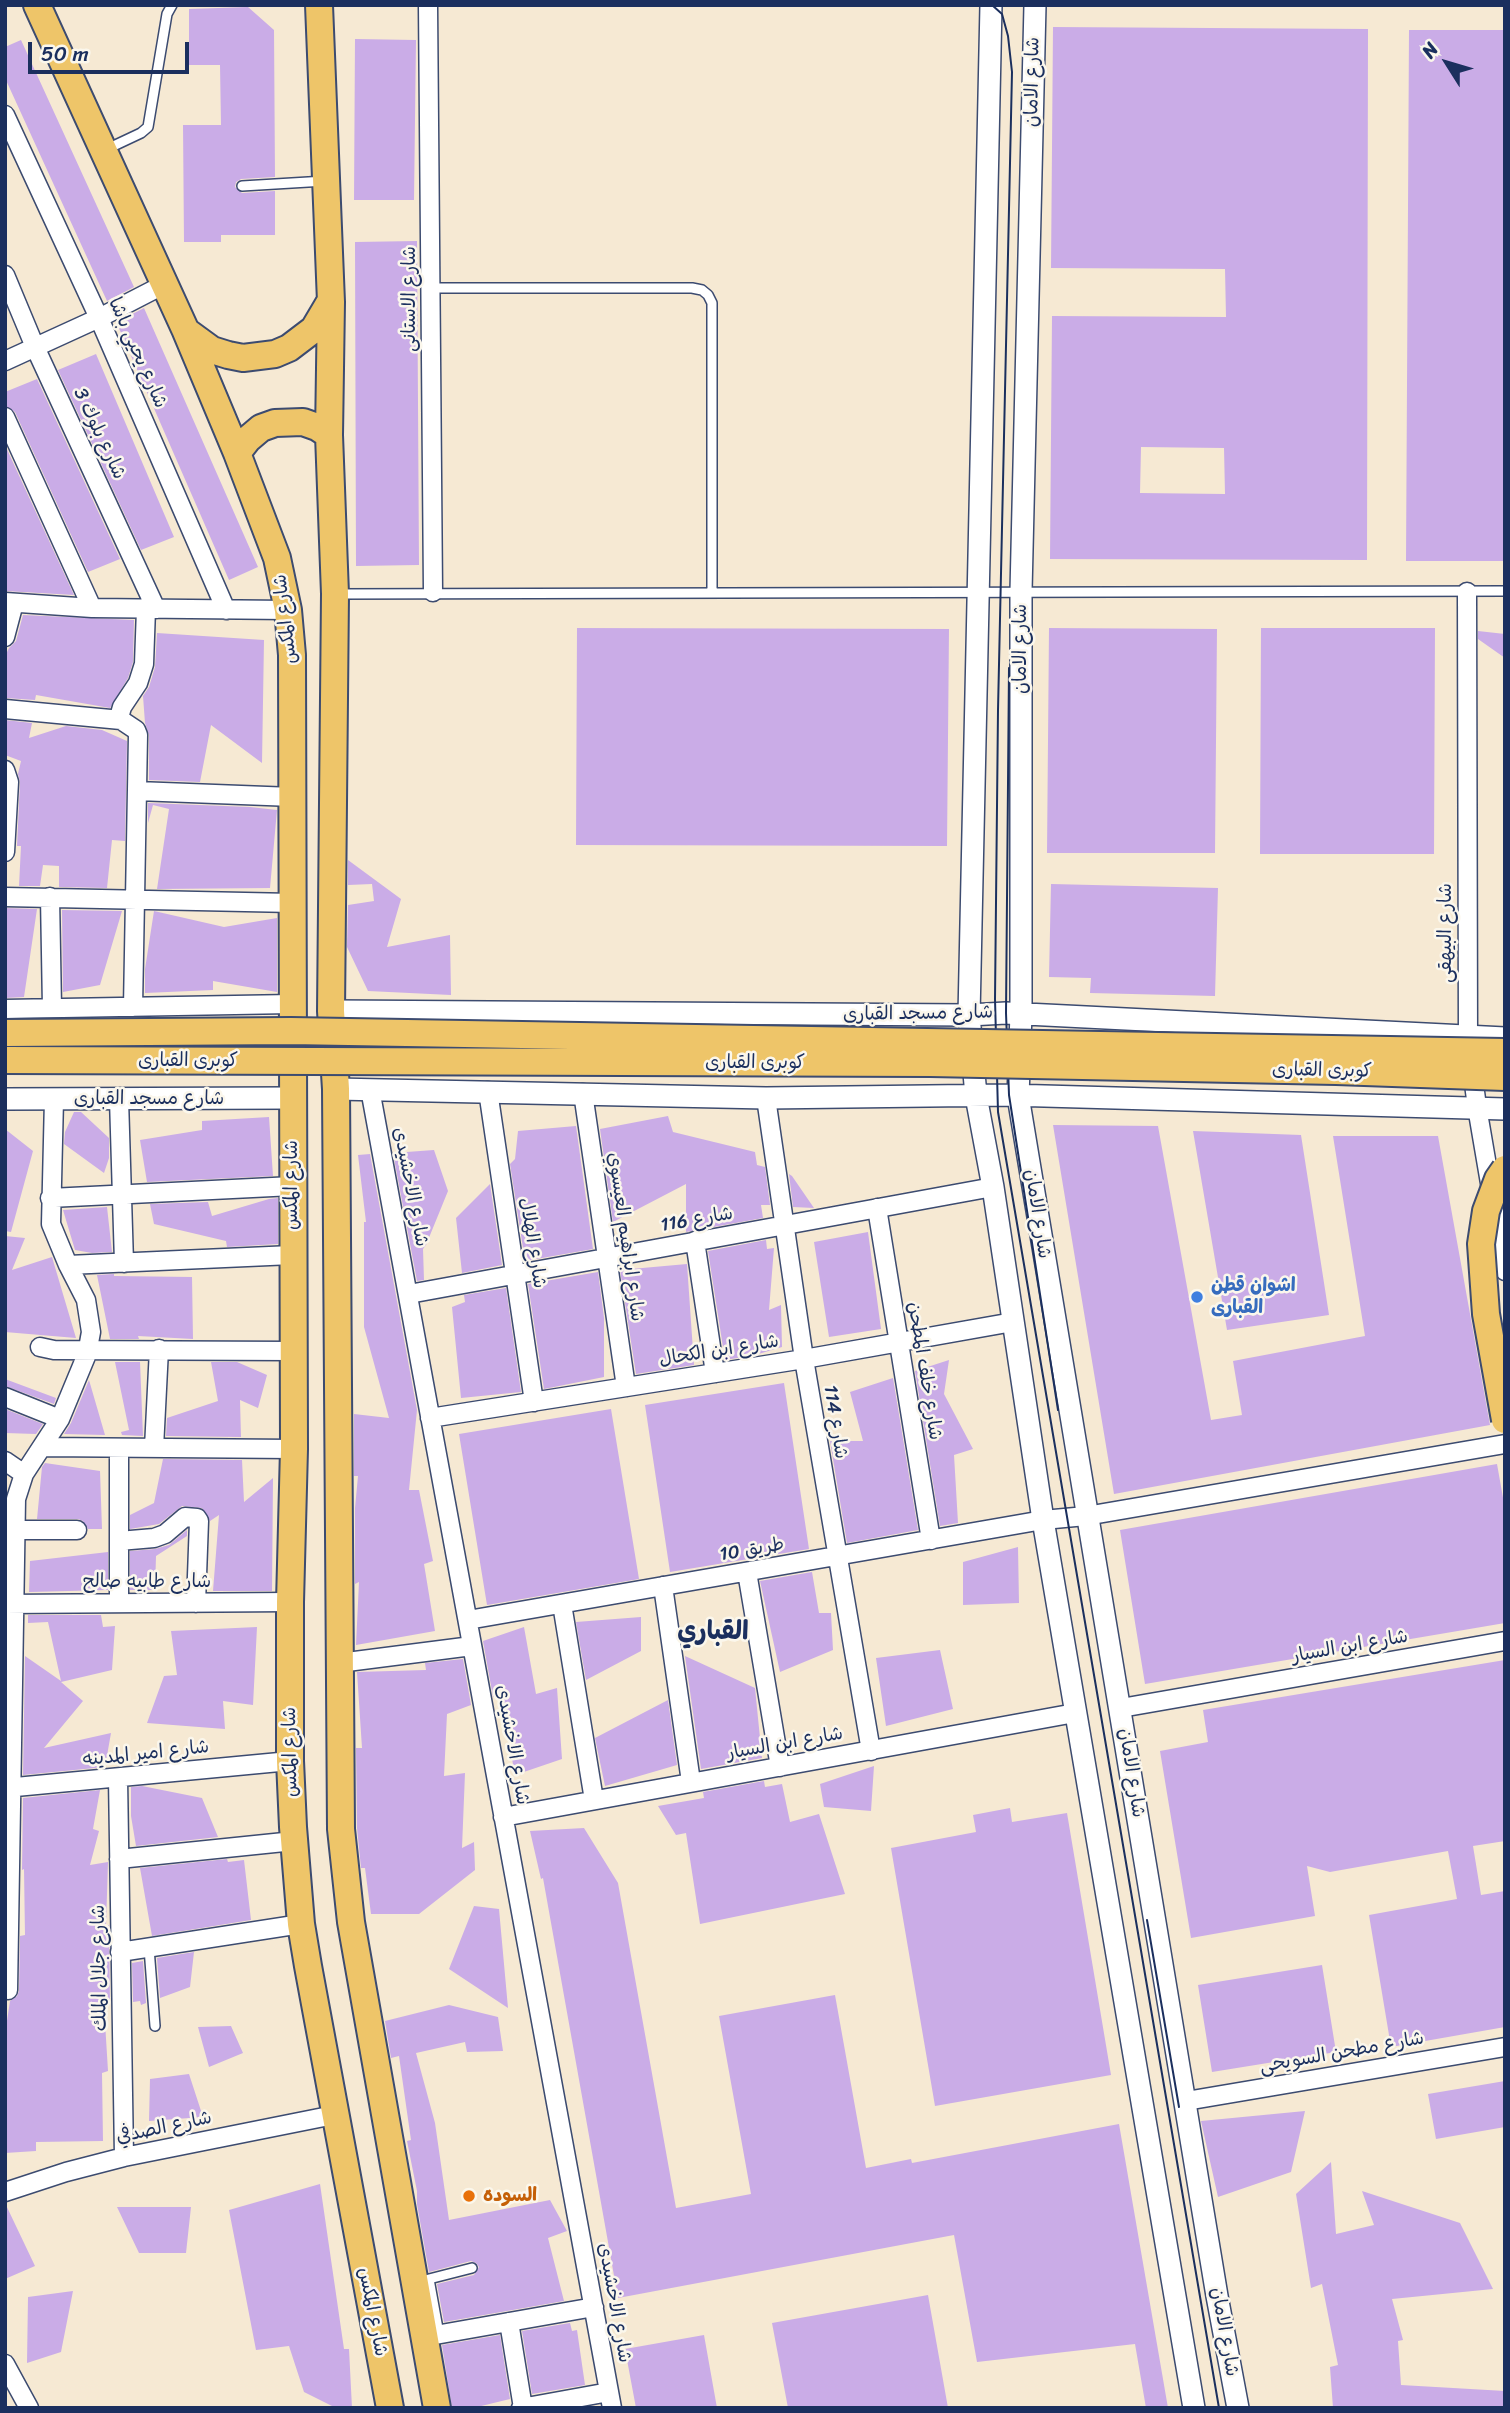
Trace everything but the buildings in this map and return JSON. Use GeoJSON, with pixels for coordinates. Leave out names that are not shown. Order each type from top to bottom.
{"type":"FeatureCollection","features":[{"type":"Feature","properties":{"kind":"main road"},"geometry":{"type":"LineString","coordinates":[[319,5],[331,302],[329,435],[335,594],[331,1011],[336,1089],[341,1829],[351,1922],[431,2336],[437,2408]]}},
{"type":"Feature","properties":{"kind":"main road","name":"شارع المكس"},"geometry":{"type":"LineString","coordinates":[[33,10],[185,330],[237,453],[277,558],[288,610],[292,654],[294,1449],[290,1761],[294,1842],[301,1924],[390,2408]]}},
{"type":"Feature","properties":{"kind":"main road"},"geometry":{"type":"LineString","coordinates":[[185,330],[212,350],[228,355],[243,358],[275,354],[302,340],[314,329],[331,302]]}},
{"type":"Feature","properties":{"kind":"main road"},"geometry":{"type":"LineString","coordinates":[[237,453],[247,439],[261,428],[275,422],[303,422],[329,435]]}},
{"type":"Feature","properties":{"kind":"main road","name":"كوبرى القبارى"},"geometry":{"type":"LineString","coordinates":[[5,1032],[306,1032],[1505,1052]]}},
{"type":"Feature","properties":{"kind":"main road","name":"كوبرى القبارى"},"geometry":{"type":"LineString","coordinates":[[5,1060],[930,1063],[1322,1070],[1505,1077]]}},
{"type":"Feature","properties":{"kind":"main road"},"geometry":{"type":"LineString","coordinates":[[1505,1169],[1498,1179],[1486,1211],[1480,1244],[1486,1314],[1505,1420]]}},
{"type":"Feature","properties":{"kind":"street","name":"شارع الاستانى"},"geometry":{"type":"LineString","coordinates":[[428,5],[433,592]]}},
{"type":"Feature","properties":{"kind":"street","name":"شارع الامان"},"geometry":{"type":"LineString","coordinates":[[991,5],[969,1015],[976,1096],[993,1187],[1075,1713],[1194,2408]]}},
{"type":"Feature","properties":{"kind":"street","name":"شارع الامان"},"geometry":{"type":"LineString","coordinates":[[1035,5],[1021,591],[1021,1014],[1018,1096],[1086,1516],[1121,1708],[1238,2408]]}},
{"type":"Feature","properties":{"kind":"street","name":"شارع يحيي باشا"},"geometry":{"type":"LineString","coordinates":[[5,115],[99,318],[226,610]]}},
{"type":"Feature","properties":{"kind":"street","name":"شارع بلوك 3"},"geometry":{"type":"LineString","coordinates":[[5,275],[151,609]]}},
{"type":"Feature","properties":{"kind":"street"},"geometry":{"type":"LineString","coordinates":[[5,361],[163,285]]}},
{"type":"Feature","properties":{"kind":"street"},"geometry":{"type":"LineString","coordinates":[[7,427],[92,608]]}},
{"type":"Feature","properties":{"kind":"street","name":"شارع البيهقى"},"geometry":{"type":"LineString","coordinates":[[1467,592],[1468,1038],[1505,1272]]}},
{"type":"Feature","properties":{"kind":"street"},"geometry":{"type":"LineString","coordinates":[[5,637],[10,603],[92,608],[288,610]]}},
{"type":"Feature","properties":{"kind":"street"},"geometry":{"type":"LineString","coordinates":[[121,720],[122,707],[138,683],[144,664],[151,609]]}},
{"type":"Feature","properties":{"kind":"street"},"geometry":{"type":"LineString","coordinates":[[5,709],[121,720],[136,730],[133,1007]]}},
{"type":"Feature","properties":{"kind":"street"},"geometry":{"type":"LineString","coordinates":[[5,770],[9,782],[5,852]]}},
{"type":"Feature","properties":{"kind":"street"},"geometry":{"type":"LineString","coordinates":[[137,791],[292,797]]}},
{"type":"Feature","properties":{"kind":"street"},"geometry":{"type":"LineString","coordinates":[[5,897],[293,903]]}},
{"type":"Feature","properties":{"kind":"street"},"geometry":{"type":"LineString","coordinates":[[50,897],[52,1008]]}},
{"type":"Feature","properties":{"kind":"street"},"geometry":{"type":"LineString","coordinates":[[5,1009],[292,1004]]}},
{"type":"Feature","properties":{"kind":"street","name":"شارع مسجد القبارى"},"geometry":{"type":"LineString","coordinates":[[331,1011],[1021,1014],[1505,1038]]}},
{"type":"Feature","properties":{"kind":"street"},"geometry":{"type":"LineString","coordinates":[[336,1089],[766,1098],[1018,1096],[1505,1109]]}},
{"type":"Feature","properties":{"kind":"street","name":"شارع الاخشيدى"},"geometry":{"type":"LineString","coordinates":[[370,1089],[611,2400]]}},
{"type":"Feature","properties":{"kind":"street","name":"شارع الهلال"},"geometry":{"type":"LineString","coordinates":[[488,1091],[534,1402]]}},
{"type":"Feature","properties":{"kind":"street","name":"شارع ابراهيم العيسوي"},"geometry":{"type":"LineString","coordinates":[[583,1093],[626,1387]]}},
{"type":"Feature","properties":{"kind":"street","name":"شارع مسجد القبارى"},"geometry":{"type":"LineString","coordinates":[[5,1099],[292,1098]]}},
{"type":"Feature","properties":{"kind":"street","name":"شارع 114"},"geometry":{"type":"LineString","coordinates":[[766,1098],[804,1359],[871,1751]]}},
{"type":"Feature","properties":{"kind":"street"},"geometry":{"type":"LineString","coordinates":[[8,1990],[9,1604],[17,1490],[24,1474],[60,1419],[88,1349],[90,1325],[86,1300],[51,1224],[54,1099]]}},
{"type":"Feature","properties":{"kind":"street"},"geometry":{"type":"LineString","coordinates":[[119,1099],[124,1263]]}},
{"type":"Feature","properties":{"kind":"street"},"geometry":{"type":"LineString","coordinates":[[50,1198],[293,1186]]}},
{"type":"Feature","properties":{"kind":"street","name":"شارع 116"},"geometry":{"type":"LineString","coordinates":[[409,1294],[993,1187]]}},
{"type":"Feature","properties":{"kind":"street","name":"شارع خلف المطحن"},"geometry":{"type":"LineString","coordinates":[[877,1208],[930,1540]]}},
{"type":"Feature","properties":{"kind":"street"},"geometry":{"type":"LineString","coordinates":[[695,1241],[715,1373]]}},
{"type":"Feature","properties":{"kind":"street"},"geometry":{"type":"LineString","coordinates":[[68,1265],[292,1255]]}},
{"type":"Feature","properties":{"kind":"street","name":"شارع ابن الكحال"},"geometry":{"type":"LineString","coordinates":[[430,1418],[804,1359],[1013,1322]]}},
{"type":"Feature","properties":{"kind":"street"},"geometry":{"type":"LineString","coordinates":[[40,1347],[54,1350],[293,1351]]}},
{"type":"Feature","properties":{"kind":"street"},"geometry":{"type":"LineString","coordinates":[[154,1448],[159,1349]]}},
{"type":"Feature","properties":{"kind":"street"},"geometry":{"type":"LineString","coordinates":[[5,1397],[60,1419]]}},
{"type":"Feature","properties":{"kind":"street","name":"طريق 10"},"geometry":{"type":"LineString","coordinates":[[468,1620],[1044,1520],[1086,1516],[1505,1444]]}},
{"type":"Feature","properties":{"kind":"street"},"geometry":{"type":"LineString","coordinates":[[42,1447],[294,1449]]}},
{"type":"Feature","properties":{"kind":"street"},"geometry":{"type":"LineString","coordinates":[[119,1448],[119,1603]]}},
{"type":"Feature","properties":{"kind":"street"},"geometry":{"type":"LineString","coordinates":[[5,1461],[24,1474]]}},
{"type":"Feature","properties":{"kind":"street"},"geometry":{"type":"LineString","coordinates":[[119,1541],[154,1538],[165,1534],[185,1517],[197,1518],[196,1603]]}},
{"type":"Feature","properties":{"kind":"street"},"geometry":{"type":"LineString","coordinates":[[16,1530],[77,1530]]}},
{"type":"Feature","properties":{"kind":"street"},"geometry":{"type":"LineString","coordinates":[[747,1572],[780,1767]]}},
{"type":"Feature","properties":{"kind":"street"},"geometry":{"type":"LineString","coordinates":[[663,1586],[691,1782]]}},
{"type":"Feature","properties":{"kind":"street","name":"شارع طابيه صالح"},"geometry":{"type":"LineString","coordinates":[[9,1604],[290,1602]]}},
{"type":"Feature","properties":{"kind":"street"},"geometry":{"type":"LineString","coordinates":[[562,1604],[594,1800]]}},
{"type":"Feature","properties":{"kind":"street","name":"شارع ابن السيار"},"geometry":{"type":"LineString","coordinates":[[1121,1708],[1505,1641]]}},
{"type":"Feature","properties":{"kind":"street"},"geometry":{"type":"LineString","coordinates":[[339,1663],[472,1646]]}},
{"type":"Feature","properties":{"kind":"street","name":"شارع ابن السيار"},"geometry":{"type":"LineString","coordinates":[[503,1817],[1075,1713]]}},
{"type":"Feature","properties":{"kind":"street","name":"شارع امير المدينه"},"geometry":{"type":"LineString","coordinates":[[8,1788],[290,1761]]}},
{"type":"Feature","properties":{"kind":"street","name":"شارع جلال الملك"},"geometry":{"type":"LineString","coordinates":[[118,1778],[124,2157]]}},
{"type":"Feature","properties":{"kind":"street"},"geometry":{"type":"LineString","coordinates":[[119,1858],[294,1842]]}},
{"type":"Feature","properties":{"kind":"street"},"geometry":{"type":"LineString","coordinates":[[120,1952],[301,1924]]}},
{"type":"Feature","properties":{"kind":"street","name":"شارع مطحن السويحى"},"geometry":{"type":"LineString","coordinates":[[1186,2101],[1505,2047]]}},
{"type":"Feature","properties":{"kind":"street","name":"شارع الصدفي"},"geometry":{"type":"LineString","coordinates":[[5,2192],[124,2157],[334,2115]]}},
{"type":"Feature","properties":{"kind":"street"},"geometry":{"type":"LineString","coordinates":[[431,2336],[594,2307]]}},
{"type":"Feature","properties":{"kind":"street"},"geometry":{"type":"LineString","coordinates":[[509,2322],[522,2408],[611,2400]]}},
{"type":"Feature","properties":{"kind":"street"},"geometry":{"type":"LineString","coordinates":[[5,2364],[29,2408]]}},
{"type":"Feature","properties":{"kind":"lane"},"geometry":{"type":"LineString","coordinates":[[102,151],[148,127],[167,14],[172,5]]}},
{"type":"Feature","properties":{"kind":"lane"},"geometry":{"type":"LineString","coordinates":[[242,186],[326,181]]}},
{"type":"Feature","properties":{"kind":"lane"},"geometry":{"type":"LineString","coordinates":[[430,288],[692,288],[702,290],[708,295],[712,303],[712,592]]}},
{"type":"Feature","properties":{"kind":"lane"},"geometry":{"type":"LineString","coordinates":[[335,594],[1505,591]]}},
{"type":"Feature","properties":{"kind":"lane"},"geometry":{"type":"LineString","coordinates":[[149,1948],[155,2026]]}},
{"type":"Feature","properties":{"kind":"lane"},"geometry":{"type":"LineString","coordinates":[[431,2336],[429,2279],[472,2268]]}},
{"type":"Feature","properties":{"kind":"tram line"},"geometry":{"type":"LineString","coordinates":[[992,5],[1002,14],[1008,36],[1012,72],[998,710],[995,999],[998,1112],[1219,2408]]}},
{"type":"Feature","properties":{"kind":"tram line"},"geometry":{"type":"LineString","coordinates":[[1009,668],[1006,1013],[1009,1095],[1058,1410]]}},
{"type":"Feature","properties":{"kind":"tram line"},"geometry":{"type":"LineString","coordinates":[[1147,1920],[1179,2107]]}},
{"type":"Feature","properties":{"kind":"place","name":"اشوان قطن القبارى"},"geometry":{"type":"Point","coordinates":[1197,1297]}},
{"type":"Feature","properties":{"kind":"place","name":"السوده"},"geometry":{"type":"Point","coordinates":[469,2196]}},
{"type":"Feature","properties":{"kind":"district","name":"القباري"},"geometry":{"type":"Point","coordinates":[713,1632]}}]}
